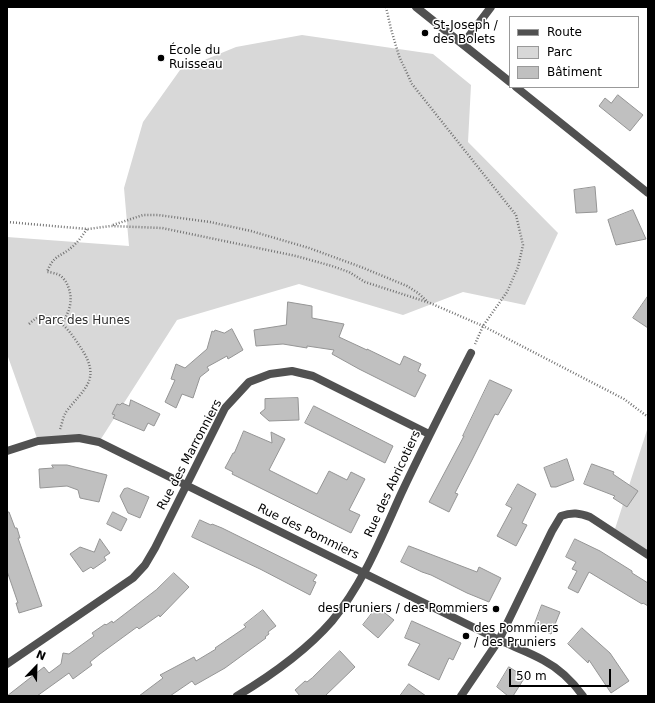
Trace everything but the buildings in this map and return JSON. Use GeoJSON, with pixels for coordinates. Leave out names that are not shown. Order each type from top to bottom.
{"type":"FeatureCollection","features":[{"type":"Feature","properties":{"kind":"street"},"geometry":{"type":"LineString","coordinates":[[416,7],[509,81]]}},
{"type":"Feature","properties":{"kind":"street"},"geometry":{"type":"LineString","coordinates":[[463,44],[491,7]]}},
{"type":"Feature","properties":{"kind":"street"},"geometry":{"type":"LineString","coordinates":[[517,88],[648,193]]}},
{"type":"Feature","properties":{"kind":"street","name":"Rue des Abricotiers"},"geometry":{"type":"LineString","coordinates":[[237,696],[271,676],[304,650],[332,621],[351,596],[364,573],[429,434],[471,353]]}},
{"type":"Feature","properties":{"kind":"street","name":"Rue des Marronniers"},"geometry":{"type":"LineString","coordinates":[[9,662],[133,578],[145,564],[187,487],[225,408],[249,382],[270,374],[292,371],[313,376],[429,434]]}},
{"type":"Feature","properties":{"kind":"street","name":"Rue des Pommiers"},"geometry":{"type":"LineString","coordinates":[[7,451],[38,441],[56,439],[78,438],[99,442],[187,487],[499,640],[543,660],[559,671],[583,696]]}},
{"type":"Feature","properties":{"kind":"street"},"geometry":{"type":"LineString","coordinates":[[461,696],[499,640],[552,531],[561,516],[569,513],[580,513],[590,517],[648,556]]}},
{"type":"Feature","properties":{"kind":"street"},"geometry":{"type":"LineString","coordinates":[[7,652],[9,662]]}},
{"type":"Feature","properties":{"kind":"path"},"geometry":{"type":"LineString","coordinates":[[386,7],[399,56],[412,84],[516,215],[524,245],[518,267],[507,292],[484,326],[471,353]]}},
{"type":"Feature","properties":{"kind":"path"},"geometry":{"type":"LineString","coordinates":[[111,226],[143,215],[158,215],[210,222],[251,231],[309,248],[361,266],[406,286],[418,293],[430,304]]}},
{"type":"Feature","properties":{"kind":"path"},"geometry":{"type":"LineString","coordinates":[[7,222],[88,229],[111,226],[162,228],[296,256],[332,266],[349,272],[365,282],[430,304],[484,326],[624,399],[648,418]]}},
{"type":"Feature","properties":{"kind":"path"},"geometry":{"type":"LineString","coordinates":[[61,324],[68,314],[71,294],[63,279],[58,274],[47,272],[50,264],[56,257],[72,247],[88,229]]}},
{"type":"Feature","properties":{"kind":"path"},"geometry":{"type":"LineString","coordinates":[[29,324],[35,319],[43,316],[48,316],[61,324],[73,336],[86,355],[90,368],[86,390],[65,414],[56,439]]}},
{"type":"Feature","properties":{"kind":"green space","name":"Parc des Hunes"},"geometry":{"type":"Polygon","coordinates":[[[302,35],[433,54],[471,85],[468,142],[558,233],[525,305],[463,292],[403,315],[299,284],[177,320],[99,442],[38,441],[7,354],[7,237],[129,246],[124,188],[143,122],[180,70],[236,47],[302,35]]]}},
{"type":"Feature","properties":{"kind":"green space"},"geometry":{"type":"Polygon","coordinates":[[[648,430],[648,555],[614,532],[648,430]]]}},
{"type":"Feature","properties":{"kind":"place","name":"St-Joseph / des Bolets"},"geometry":{"type":"Point","coordinates":[425,33]}},
{"type":"Feature","properties":{"kind":"place","name":"École du Ruisseau"},"geometry":{"type":"Point","coordinates":[161,58]}},
{"type":"Feature","properties":{"kind":"place","name":"des Pruniers / des Pommiers"},"geometry":{"type":"Point","coordinates":[496,609]}},
{"type":"Feature","properties":{"kind":"place","name":"des Pommiers / des Pruniers"},"geometry":{"type":"Point","coordinates":[466,636]}}]}
